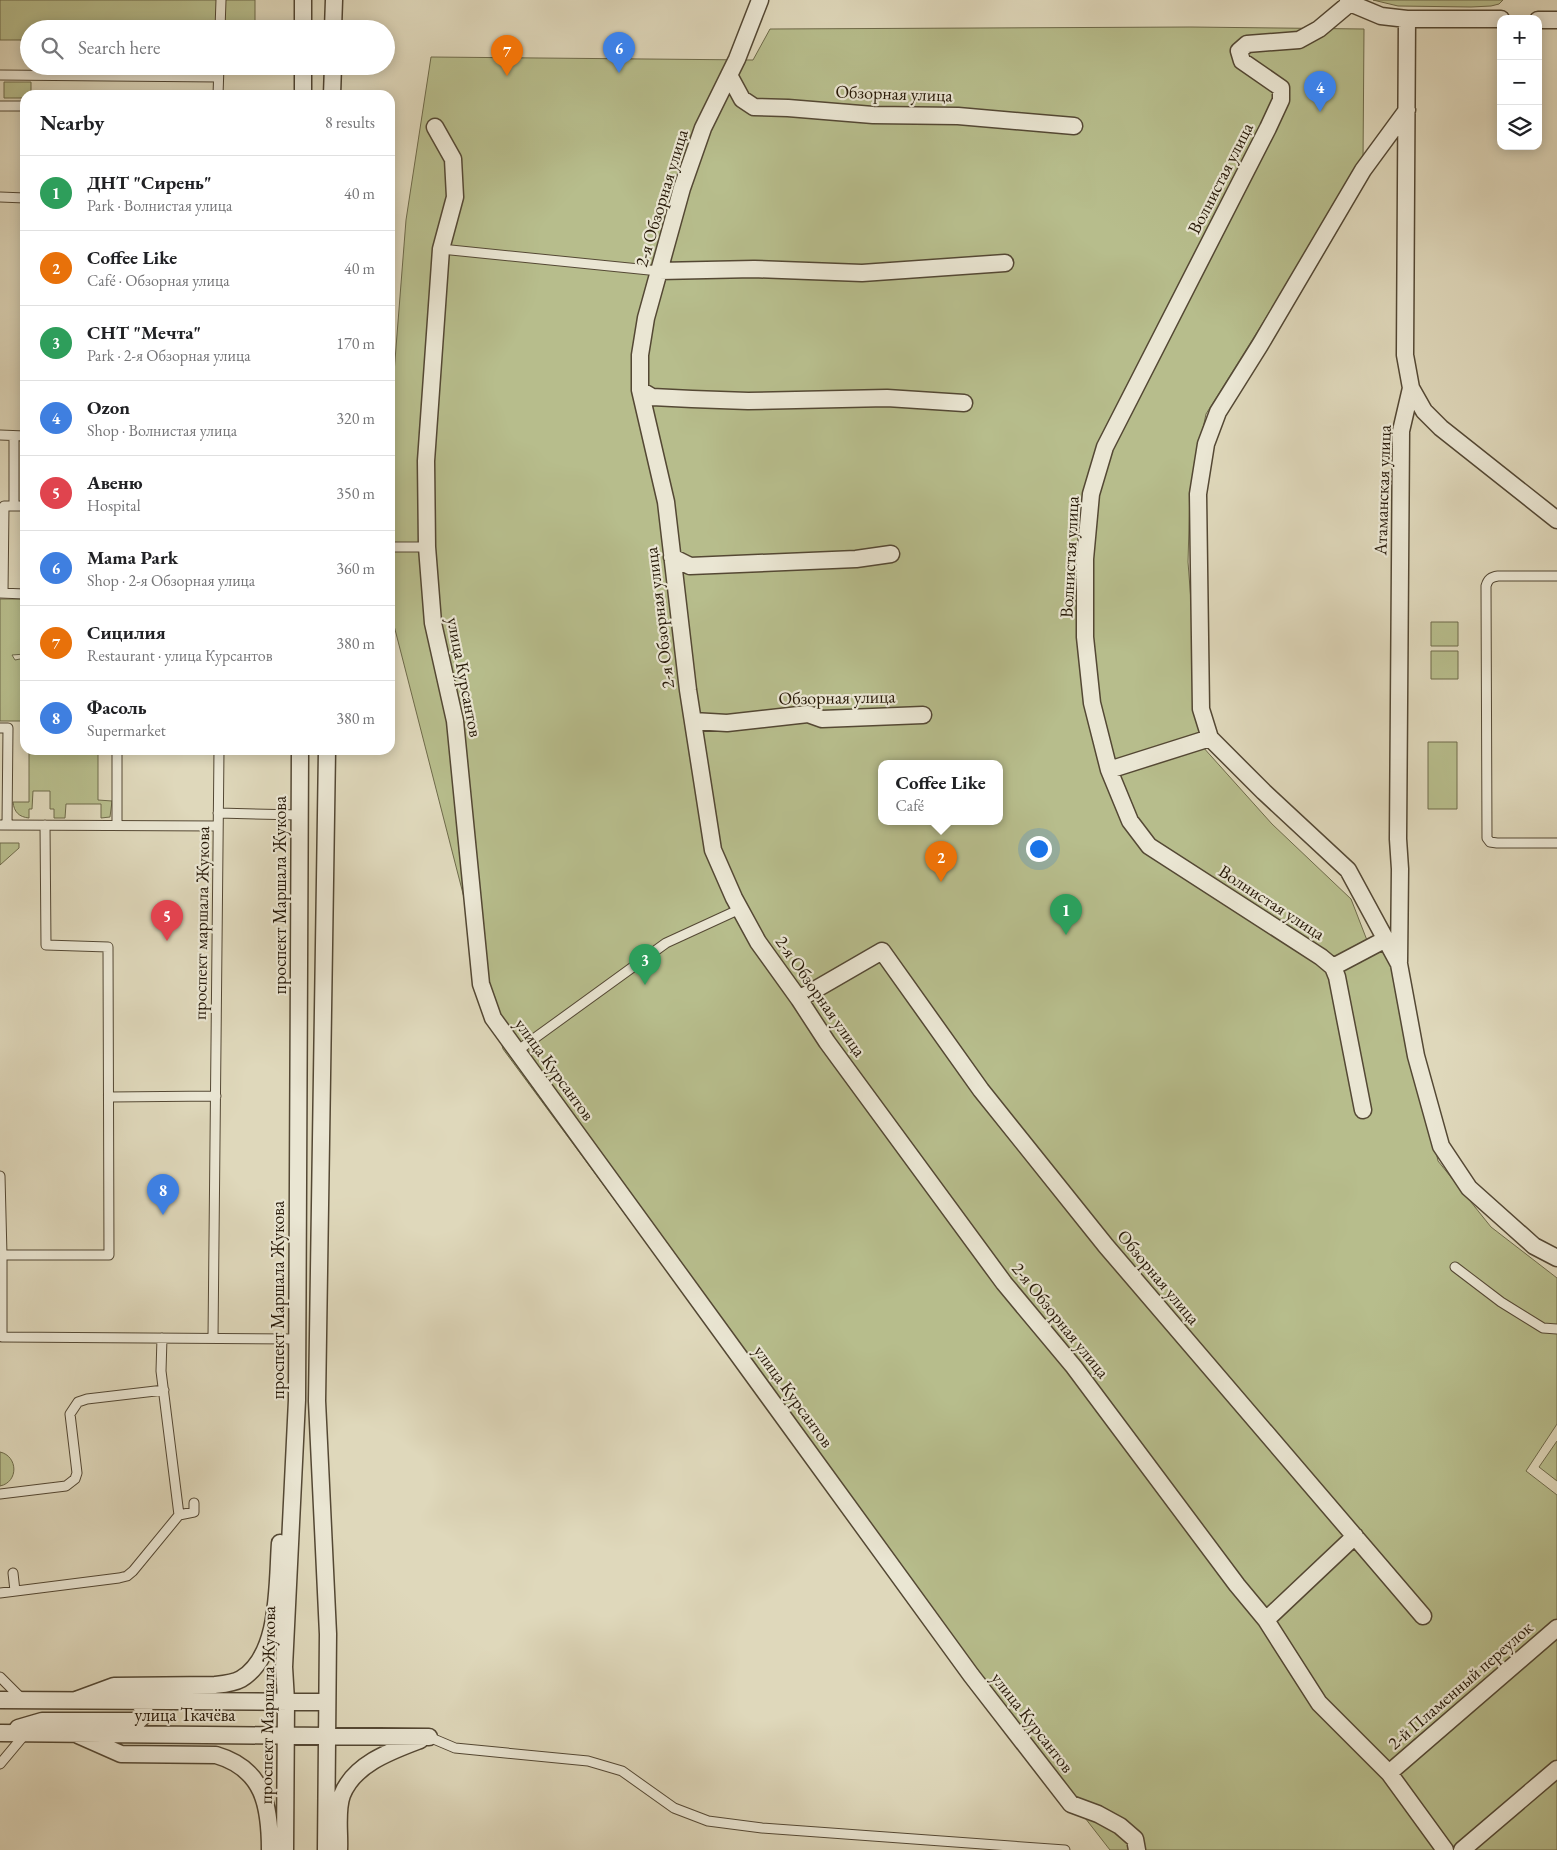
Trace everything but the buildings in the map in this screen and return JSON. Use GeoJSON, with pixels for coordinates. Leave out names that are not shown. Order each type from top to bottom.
{"type":"FeatureCollection","features":[{"type":"Feature","properties":{"kind":"street"},"geometry":{"type":"LineString","coordinates":[[303,0],[303,20]]}},
{"type":"Feature","properties":{"kind":"street"},"geometry":{"type":"LineString","coordinates":[[333,20],[334,0]]}},
{"type":"Feature","properties":{"kind":"street","name":"2-я Обзорная улица"},"geometry":{"type":"LineString","coordinates":[[760,0],[729,75],[700,136],[682,188],[646,318],[640,355],[640,390],[666,502],[693,721],[713,850],[740,909],[758,942],[827,1042],[1004,1284],[1074,1367],[1237,1585],[1266,1620],[1318,1704],[1389,1773],[1445,1850]]}},
{"type":"Feature","properties":{"kind":"street"},"geometry":{"type":"LineString","coordinates":[[1349,1],[1381,16],[1407,19],[1497,19]]}},
{"type":"Feature","properties":{"kind":"street","name":"Волнистая улица"},"geometry":{"type":"LineString","coordinates":[[1333,967],[1321,957],[1148,846],[1130,821],[1109,770],[1092,703],[1085,637],[1085,559],[1091,494],[1105,448],[1147,363],[1209,246],[1280,100],[1282,88],[1242,61],[1239,51],[1247,44],[1299,40],[1319,29],[1349,1]]}},
{"type":"Feature","properties":{"kind":"street","name":"Атаманская улица"},"geometry":{"type":"LineString","coordinates":[[1399,964],[1400,431],[1411,388],[1405,355],[1407,19]]}},
{"type":"Feature","properties":{"kind":"street"},"geometry":{"type":"LineString","coordinates":[[1542,20],[1557,20]]}},
{"type":"Feature","properties":{"kind":"street"},"geometry":{"type":"LineString","coordinates":[[303,75],[303,90]]}},
{"type":"Feature","properties":{"kind":"street"},"geometry":{"type":"LineString","coordinates":[[332,90],[333,75]]}},
{"type":"Feature","properties":{"kind":"street","name":"Обзорная улица"},"geometry":{"type":"LineString","coordinates":[[729,75],[742,99],[754,107],[873,115],[958,116],[1074,126]]}},
{"type":"Feature","properties":{"kind":"street"},"geometry":{"type":"LineString","coordinates":[[1406,110],[1364,170],[1218,412],[1206,444],[1198,494],[1201,709],[1210,738],[1264,792],[1348,870],[1386,939],[1399,964],[1416,1056],[1441,1146],[1469,1188],[1534,1246],[1557,1258]]}},
{"type":"Feature","properties":{"kind":"street","name":"улица Курсантов"},"geometry":{"type":"LineString","coordinates":[[435,127],[453,159],[455,197],[441,249],[426,461],[427,547],[433,623],[455,721],[481,984],[493,1018],[971,1675],[1071,1804],[1098,1814],[1120,1826],[1135,1839],[1137,1850]]}},
{"type":"Feature","properties":{"kind":"street"},"geometry":{"type":"LineString","coordinates":[[659,271],[754,269],[862,273],[1006,263]]}},
{"type":"Feature","properties":{"kind":"street"},"geometry":{"type":"LineString","coordinates":[[1411,388],[1424,411],[1441,428],[1557,520]]}},
{"type":"Feature","properties":{"kind":"street"},"geometry":{"type":"LineString","coordinates":[[640,390],[652,397],[692,399],[748,401],[887,398],[964,403]]}},
{"type":"Feature","properties":{"kind":"street"},"geometry":{"type":"LineString","coordinates":[[672,556],[690,566],[856,559],[890,554]]}},
{"type":"Feature","properties":{"kind":"street","name":"Обзорная улица"},"geometry":{"type":"LineString","coordinates":[[693,721],[727,723],[808,714],[822,719],[922,715]]}},
{"type":"Feature","properties":{"kind":"street"},"geometry":{"type":"LineString","coordinates":[[1109,770],[1210,738]]}},
{"type":"Feature","properties":{"kind":"street","name":"проспект Маршала Жукова"},"geometry":{"type":"LineString","coordinates":[[285,1850],[286,1701],[284,1667],[297,1400],[298,1339],[300,755]]}},
{"type":"Feature","properties":{"kind":"street"},"geometry":{"type":"LineString","coordinates":[[326,1850],[328,1634],[318,1401],[327,755]]}},
{"type":"Feature","properties":{"kind":"street"},"geometry":{"type":"LineString","coordinates":[[1363,1110],[1337,977],[1333,967],[1386,939]]}},
{"type":"Feature","properties":{"kind":"street","name":"Обзорная улица"},"geometry":{"type":"LineString","coordinates":[[799,999],[882,951],[981,1090],[1106,1246],[1423,1616]]}},
{"type":"Feature","properties":{"kind":"street"},"geometry":{"type":"LineString","coordinates":[[76,1700],[114,1686],[215,1685],[230,1683],[240,1680],[253,1670],[264,1653],[271,1634],[282,1524],[292,1511]]}},
{"type":"Feature","properties":{"kind":"street"},"geometry":{"type":"LineString","coordinates":[[1266,1620],[1355,1536]]}},
{"type":"Feature","properties":{"kind":"street","name":"2-й Пламенный переулок"},"geometry":{"type":"LineString","coordinates":[[1389,1773],[1557,1628]]}},
{"type":"Feature","properties":{"kind":"street","name":"улица Ткачёва"},"geometry":{"type":"LineString","coordinates":[[0,1700],[327,1702]]}},
{"type":"Feature","properties":{"kind":"street"},"geometry":{"type":"LineString","coordinates":[[2,1733],[42,1721],[138,1721],[145,1714],[144,1708],[136,1700]]}},
{"type":"Feature","properties":{"kind":"street","name":"улица Ткачёва"},"geometry":{"type":"LineString","coordinates":[[2,1733],[286,1734],[429,1737]]}},
{"type":"Feature","properties":{"kind":"street"},"geometry":{"type":"LineString","coordinates":[[74,1733],[120,1754],[216,1755],[228,1758],[242,1767],[259,1786],[266,1802],[270,1822],[270,1850]]}},
{"type":"Feature","properties":{"kind":"street"},"geometry":{"type":"LineString","coordinates":[[339,1850],[342,1795],[352,1780],[376,1758],[429,1737]]}},
{"type":"Feature","properties":{"kind":"street"},"geometry":{"type":"LineString","coordinates":[[1462,1850],[1557,1769]]}},
{"type":"Feature","properties":{"kind":"lane"},"geometry":{"type":"LineString","coordinates":[[220,20],[221,0]]}},
{"type":"Feature","properties":{"kind":"lane"},"geometry":{"type":"LineString","coordinates":[[0,75],[218,77],[218,90]]}},
{"type":"Feature","properties":{"kind":"lane"},"geometry":{"type":"LineString","coordinates":[[0,106],[20,106]]}},
{"type":"Feature","properties":{"kind":"lane"},"geometry":{"type":"LineString","coordinates":[[0,197],[20,198]]}},
{"type":"Feature","properties":{"kind":"lane"},"geometry":{"type":"LineString","coordinates":[[441,249],[659,271]]}},
{"type":"Feature","properties":{"kind":"lane"},"geometry":{"type":"LineString","coordinates":[[0,435],[20,436]]}},
{"type":"Feature","properties":{"kind":"lane"},"geometry":{"type":"LineString","coordinates":[[14,436],[14,506]]}},
{"type":"Feature","properties":{"kind":"lane"},"geometry":{"type":"LineString","coordinates":[[20,506],[4,506],[2,593],[20,594]]}},
{"type":"Feature","properties":{"kind":"lane"},"geometry":{"type":"LineString","coordinates":[[395,547],[427,547]]}},
{"type":"Feature","properties":{"kind":"lane"},"geometry":{"type":"LineString","coordinates":[[1557,576],[1498,576],[1491,577],[1487,581],[1486,834],[1490,842],[1497,844],[1557,843]]}},
{"type":"Feature","properties":{"kind":"lane"},"geometry":{"type":"LineString","coordinates":[[0,728],[8,728],[4,825],[218,826]]}},
{"type":"Feature","properties":{"kind":"lane"},"geometry":{"type":"LineString","coordinates":[[117,755],[117,825]]}},
{"type":"Feature","properties":{"kind":"lane","name":"проспект маршала Жукова"},"geometry":{"type":"LineString","coordinates":[[213,1338],[219,755]]}},
{"type":"Feature","properties":{"kind":"lane"},"geometry":{"type":"LineString","coordinates":[[218,813],[300,815]]}},
{"type":"Feature","properties":{"kind":"lane"},"geometry":{"type":"LineString","coordinates":[[2,1255],[109,1256],[110,1097],[108,947],[46,945],[45,825]]}},
{"type":"Feature","properties":{"kind":"lane"},"geometry":{"type":"LineString","coordinates":[[517,1051],[666,943],[740,909]]}},
{"type":"Feature","properties":{"kind":"lane"},"geometry":{"type":"LineString","coordinates":[[110,1097],[216,1096]]}},
{"type":"Feature","properties":{"kind":"lane"},"geometry":{"type":"LineString","coordinates":[[0,1176],[2,1255],[1,1336],[298,1339]]}},
{"type":"Feature","properties":{"kind":"lane"},"geometry":{"type":"LineString","coordinates":[[1455,1267],[1501,1302],[1543,1328],[1557,1329]]}},
{"type":"Feature","properties":{"kind":"lane"},"geometry":{"type":"LineString","coordinates":[[162,1338],[161,1371],[179,1516]]}},
{"type":"Feature","properties":{"kind":"lane"},"geometry":{"type":"LineString","coordinates":[[0,1494],[66,1486],[75,1480],[76,1473],[70,1414],[78,1402],[164,1390]]}},
{"type":"Feature","properties":{"kind":"lane"},"geometry":{"type":"LineString","coordinates":[[0,1593],[127,1576],[179,1516],[194,1512],[194,1502]]}},
{"type":"Feature","properties":{"kind":"lane"},"geometry":{"type":"LineString","coordinates":[[13,1573],[15,1591]]}},
{"type":"Feature","properties":{"kind":"lane"},"geometry":{"type":"LineString","coordinates":[[0,1677],[22,1700]]}},
{"type":"Feature","properties":{"kind":"lane"},"geometry":{"type":"LineString","coordinates":[[0,1764],[26,1733]]}},
{"type":"Feature","properties":{"kind":"lane"},"geometry":{"type":"LineString","coordinates":[[429,1737],[454,1748],[588,1761],[622,1771],[674,1808],[708,1821],[762,1828],[1065,1850]]}},
{"type":"Feature","properties":{"kind":"green space"},"geometry":{"type":"Polygon","coordinates":[[[0,0],[255,0],[255,20],[20,20],[20,40],[0,40],[0,0]]]}},
{"type":"Feature","properties":{"kind":"green space"},"geometry":{"type":"Polygon","coordinates":[[[1373,0],[1503,0],[1499,4],[1491,6],[1471,7],[1398,6],[1373,0]]]}},
{"type":"Feature","properties":{"kind":"green space"},"geometry":{"type":"Polygon","coordinates":[[[1191,27],[1364,29],[1363,162],[1206,414],[1190,490],[1188,562],[1202,746],[1272,824],[1351,899],[1370,948],[1392,952],[1438,1161],[1491,1227],[1557,1278],[1557,1424],[1526,1471],[1557,1495],[1557,1850],[1110,1850],[823,1482],[503,1049],[395,629],[395,360],[406,220],[431,57],[753,60],[770,29],[1191,27]]]}},
{"type":"Feature","properties":{"kind":"green space"},"geometry":{"type":"Polygon","coordinates":[[[4,82],[31,82],[31,90],[20,90],[20,98],[4,98],[4,82]]]}},
{"type":"Feature","properties":{"kind":"green space"},"geometry":{"type":"Polygon","coordinates":[[[0,599],[20,599],[20,654],[12,655],[15,660],[20,659],[20,721],[0,721],[0,599]]]}},
{"type":"Feature","properties":{"kind":"green space"},"geometry":{"type":"Polygon","coordinates":[[[1431,622],[1458,622],[1458,646],[1431,646],[1431,622]]]}},
{"type":"Feature","properties":{"kind":"green space"},"geometry":{"type":"Polygon","coordinates":[[[1431,651],[1458,651],[1458,679],[1431,679],[1431,651]]]}},
{"type":"Feature","properties":{"kind":"green space"},"geometry":{"type":"Polygon","coordinates":[[[1428,742],[1457,742],[1457,809],[1428,809],[1428,742]]]}},
{"type":"Feature","properties":{"kind":"green space"},"geometry":{"type":"Polygon","coordinates":[[[29,755],[98,755],[98,800],[112,801],[110,817],[101,818],[101,804],[66,804],[65,818],[54,818],[54,809],[50,809],[50,791],[33,791],[32,809],[29,809],[29,818],[18,813],[13,802],[29,802],[29,755]]]}},
{"type":"Feature","properties":{"kind":"green space"},"geometry":{"type":"Polygon","coordinates":[[[0,843],[19,843],[19,848],[0,865],[0,843]]]}},
{"type":"Feature","properties":{"kind":"green space"},"geometry":{"type":"Polygon","coordinates":[[[1557,1441],[1557,1481],[1539,1467],[1557,1441]]]}},
{"type":"Feature","properties":{"kind":"green space"},"geometry":{"type":"Polygon","coordinates":[[[0,1452],[10,1458],[14,1469],[11,1480],[0,1486],[0,1452]]]}},
{"type":"Feature","properties":{"kind":"place","name":"Mama Park"},"geometry":{"type":"Point","coordinates":[619,73]}},
{"type":"Feature","properties":{"kind":"place","name":"Сицилия"},"geometry":{"type":"Point","coordinates":[507,76]}},
{"type":"Feature","properties":{"kind":"place","name":"Ozon"},"geometry":{"type":"Point","coordinates":[1320,112]}},
{"type":"Feature","properties":{"kind":"place","name":"Coffee Like"},"geometry":{"type":"Point","coordinates":[941,882]}},
{"type":"Feature","properties":{"kind":"place","name":"ДНТ \"Сирень\""},"geometry":{"type":"Point","coordinates":[1066,935]}},
{"type":"Feature","properties":{"kind":"place","name":"Авеню"},"geometry":{"type":"Point","coordinates":[167,941]}},
{"type":"Feature","properties":{"kind":"place","name":"СНТ \"Мечта\""},"geometry":{"type":"Point","coordinates":[645,985]}},
{"type":"Feature","properties":{"kind":"place","name":"Фасоль"},"geometry":{"type":"Point","coordinates":[163,1215]}}]}
